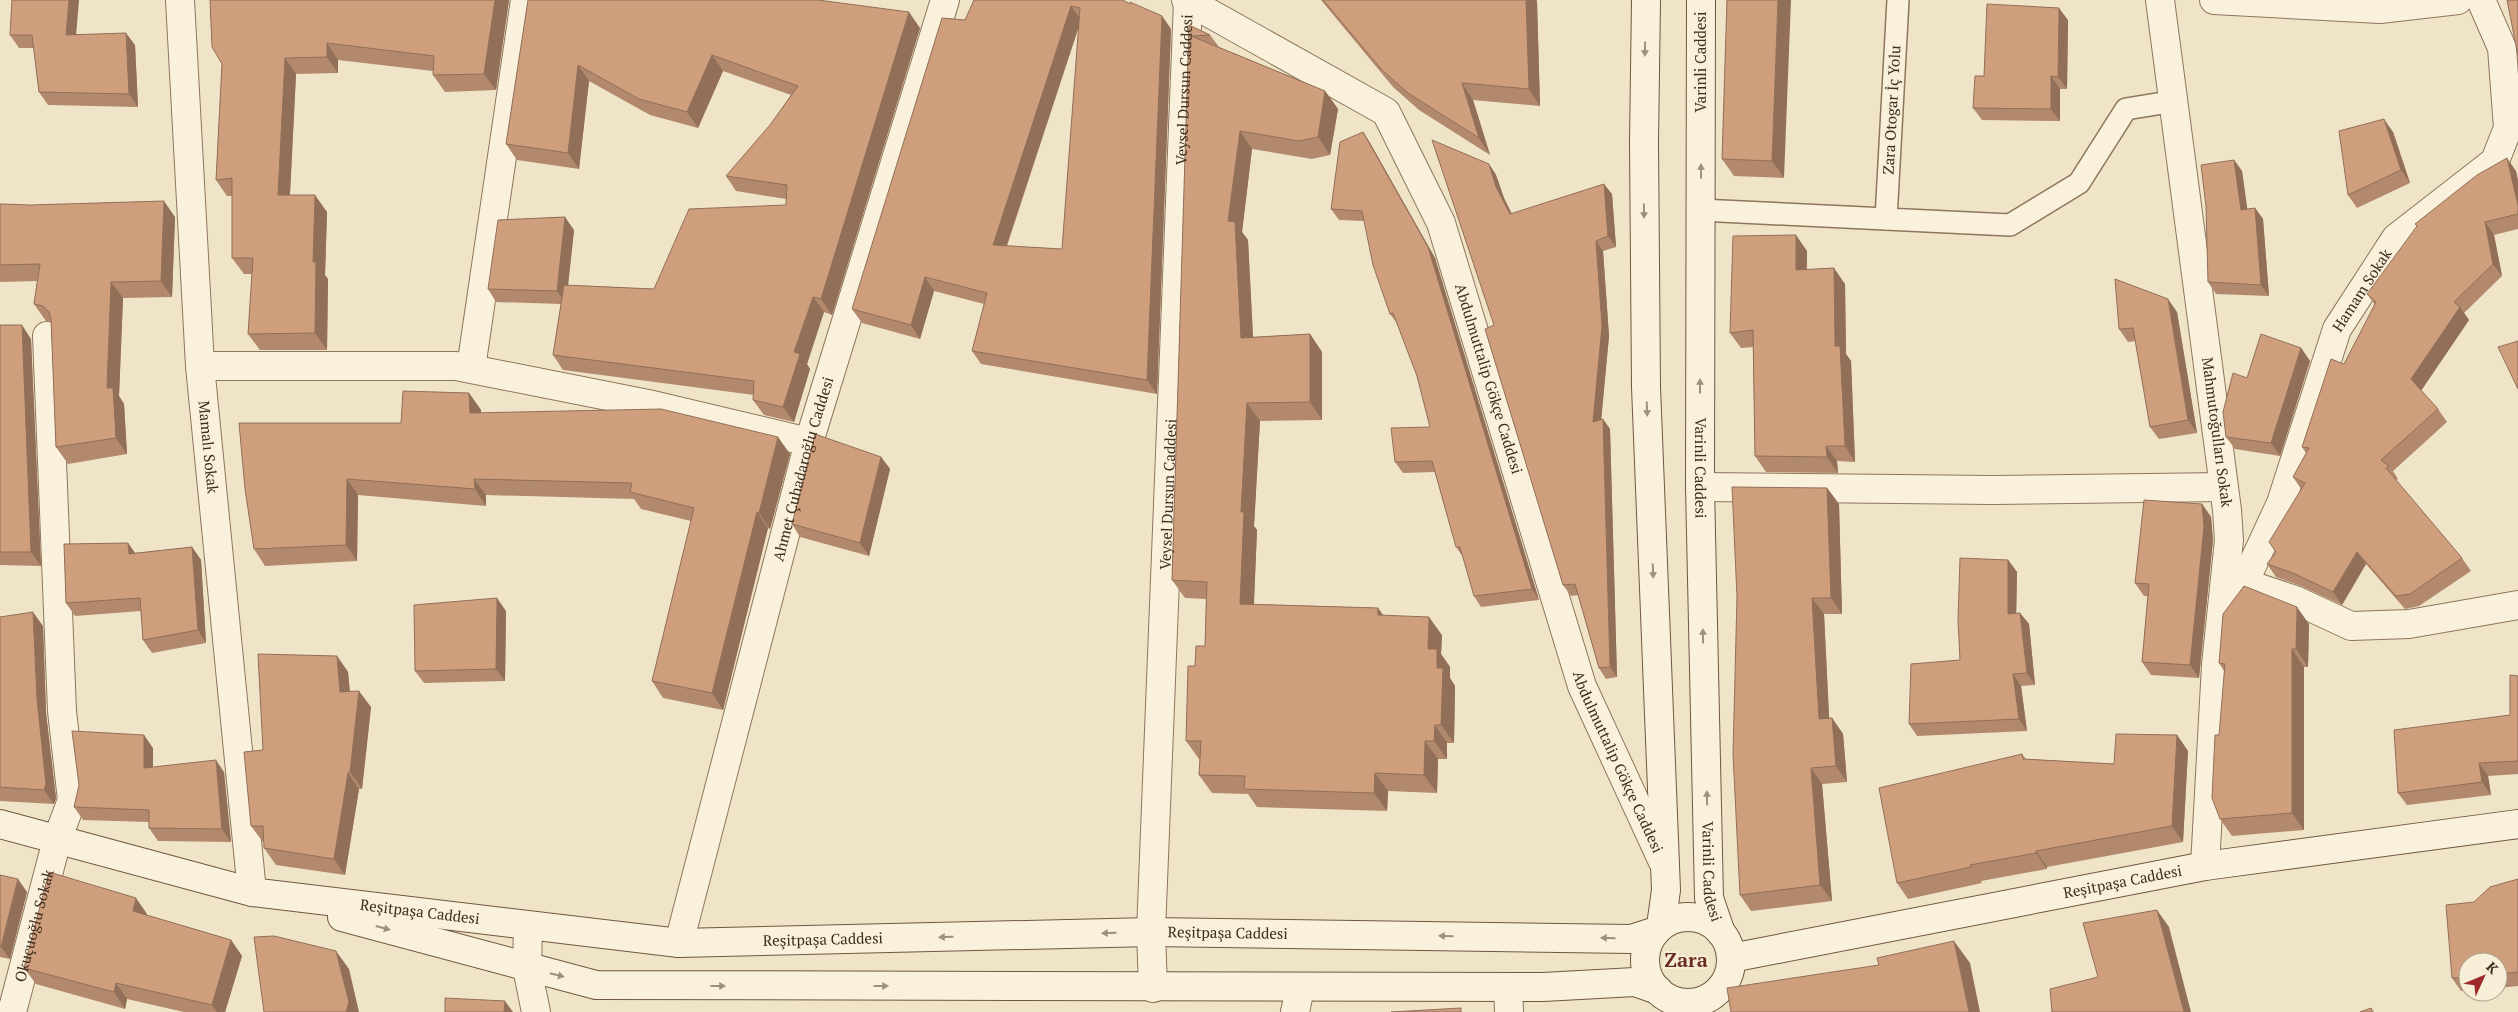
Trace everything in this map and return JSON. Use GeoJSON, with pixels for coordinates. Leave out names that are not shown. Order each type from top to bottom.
{"type":"FeatureCollection","features":[{"type":"Feature","properties":{"kind":"street","name":"Mamalı Sokak"},"geometry":{"type":"LineString","coordinates":[[180,0],[200,366],[252,892]]}},
{"type":"Feature","properties":{"kind":"street"},"geometry":{"type":"LineString","coordinates":[[471,368],[525,0]]}},
{"type":"Feature","properties":{"kind":"street","name":"Ahmet Çuhadaroğlu Caddesi"},"geometry":{"type":"LineString","coordinates":[[679,942],[809,442],[945,0]]}},
{"type":"Feature","properties":{"kind":"street","name":"Abdulmuttalip Gökçe Caddesi"},"geometry":{"type":"LineString","coordinates":[[1187,0],[1386,112],[1441,223],[1582,686],[1663,862]]}},
{"type":"Feature","properties":{"kind":"street","name":"Veysel Dursun Caddesi"},"geometry":{"type":"LineString","coordinates":[[1153,988],[1151,932],[1187,0]]}},
{"type":"Feature","properties":{"kind":"street"},"geometry":{"type":"LineString","coordinates":[[1646,0],[1644,152],[1646,386],[1663,862],[1666,890],[1659,928]]}},
{"type":"Feature","properties":{"kind":"street","name":"Varinli Caddesi"},"geometry":{"type":"LineString","coordinates":[[1701,0],[1700,487],[1709,898],[1721,932]]}},
{"type":"Feature","properties":{"kind":"street","name":"Mahmutoğulları Sokak"},"geometry":{"type":"LineString","coordinates":[[2160,0],[2175,101],[2229,540],[2224,604],[2216,665],[2205,866]]}},
{"type":"Feature","properties":{"kind":"street"},"geometry":{"type":"LineString","coordinates":[[2214,0],[2380,9],[2458,0]]}},
{"type":"Feature","properties":{"kind":"street","name":"Hamam Sokak"},"geometry":{"type":"LineString","coordinates":[[2224,604],[2244,583],[2282,503],[2337,329],[2396,238],[2495,161],[2508,128],[2502,48],[2486,3]]}},
{"type":"Feature","properties":{"kind":"street","name":"Okuçuoğlu Sokak"},"geometry":{"type":"LineString","coordinates":[[12,1012],[57,840],[72,800],[62,710],[47,336]]}},
{"type":"Feature","properties":{"kind":"street"},"geometry":{"type":"LineString","coordinates":[[200,366],[456,366],[653,405],[809,442]]}},
{"type":"Feature","properties":{"kind":"street"},"geometry":{"type":"LineString","coordinates":[[1700,487],[2047,490],[2223,487]]}},
{"type":"Feature","properties":{"kind":"street"},"geometry":{"type":"LineString","coordinates":[[2244,583],[2295,600],[2351,626],[2409,624],[2518,604]]}},
{"type":"Feature","properties":{"kind":"street","name":"Reşitpaşa Caddesi"},"geometry":{"type":"LineString","coordinates":[[0,824],[252,892],[528,926],[679,942],[1151,932],[1631,939],[1659,928]]}},
{"type":"Feature","properties":{"kind":"street","name":"Reşitpaşa Caddesi"},"geometry":{"type":"LineString","coordinates":[[1731,958],[2205,866],[2518,824]]}},
{"type":"Feature","properties":{"kind":"street"},"geometry":{"type":"LineString","coordinates":[[252,892],[526,968],[596,985],[1153,988],[1298,1000],[1508,1000],[1635,982],[1658,990]]}},
{"type":"Feature","properties":{"kind":"street"},"geometry":{"type":"LineString","coordinates":[[1686,916],[1699,918],[1711,923],[1721,932],[1726,940],[1731,958],[1725,981],[1717,991],[1696,1007],[1669,998],[1658,990],[1650,980],[1646,968],[1645,954],[1649,942],[1659,928],[1673,920],[1686,916]]}},
{"type":"Feature","properties":{"kind":"street"},"geometry":{"type":"LineString","coordinates":[[528,926],[526,968],[536,1012]]}},
{"type":"Feature","properties":{"kind":"lane","name":"Zara Otogar İç Yolu"},"geometry":{"type":"LineString","coordinates":[[1886,219],[1898,0]]}},
{"type":"Feature","properties":{"kind":"lane"},"geometry":{"type":"LineString","coordinates":[[1700,210],[2010,225],[2079,183],[2126,109],[2175,101]]}},
{"type":"Feature","properties":{"kind":"building"},"geometry":{"type":"Polygon","coordinates":[[[12,0],[69,0],[66,35],[126,33],[129,94],[39,92],[32,35],[10,35],[12,0]]]}},
{"type":"Feature","properties":{"kind":"building"},"geometry":{"type":"Polygon","coordinates":[[[210,0],[495,0],[484,74],[433,75],[434,56],[327,43],[327,57],[285,58],[278,195],[315,195],[313,262],[316,262],[315,333],[248,334],[253,258],[232,258],[232,178],[216,180],[222,64],[212,47],[210,0]]]}},
{"type":"Feature","properties":{"kind":"building"},"geometry":{"type":"Polygon","coordinates":[[[528,0],[818,0],[909,12],[821,299],[813,297],[794,352],[800,354],[783,407],[753,400],[754,381],[553,355],[564,285],[654,289],[689,209],[786,205],[787,185],[726,176],[770,125],[798,86],[712,55],[687,112],[639,99],[578,65],[568,153],[506,144],[528,0]]]}},
{"type":"Feature","properties":{"kind":"building"},"geometry":{"type":"Polygon","coordinates":[[[974,0],[1123,0],[1162,16],[1147,380],[972,351],[987,293],[925,277],[911,325],[852,309],[942,18],[965,20],[974,0]],[[1071,6],[993,245],[1062,249],[1080,8],[1071,6]]]}},
{"type":"Feature","properties":{"kind":"building"},"geometry":{"type":"Polygon","coordinates":[[[1323,0],[1526,0],[1529,89],[1462,83],[1479,138],[1408,93],[1382,70],[1323,0]]]}},
{"type":"Feature","properties":{"kind":"building"},"geometry":{"type":"Polygon","coordinates":[[[1727,0],[1778,0],[1772,161],[1722,159],[1727,0]]]}},
{"type":"Feature","properties":{"kind":"building"},"geometry":{"type":"Polygon","coordinates":[[[2507,0],[2518,0],[2518,56],[2507,0]]]}},
{"type":"Feature","properties":{"kind":"building"},"geometry":{"type":"Polygon","coordinates":[[[1987,4],[2059,8],[2058,77],[2051,76],[2051,109],[1973,108],[1975,76],[1984,76],[1987,4]]]}},
{"type":"Feature","properties":{"kind":"building"},"geometry":{"type":"Polygon","coordinates":[[[1189,25],[1210,35],[1191,36],[1325,91],[1318,137],[1299,141],[1240,131],[1228,221],[1235,222],[1241,338],[1310,334],[1310,402],[1247,403],[1241,512],[1244,512],[1240,604],[1378,608],[1378,615],[1429,617],[1428,649],[1437,649],[1437,668],[1443,668],[1441,725],[1435,725],[1434,741],[1425,741],[1424,775],[1375,773],[1374,793],[1244,789],[1245,776],[1199,775],[1201,741],[1186,741],[1188,666],[1195,666],[1196,646],[1205,646],[1207,582],[1172,580],[1189,25]]]}},
{"type":"Feature","properties":{"kind":"building"},"geometry":{"type":"Polygon","coordinates":[[[2384,119],[2401,170],[2348,195],[2339,131],[2384,119]]]}},
{"type":"Feature","properties":{"kind":"building"},"geometry":{"type":"Polygon","coordinates":[[[1363,132],[1428,247],[1532,589],[1474,596],[1460,547],[1456,547],[1432,461],[1395,462],[1391,428],[1430,427],[1417,376],[1393,313],[1390,314],[1373,265],[1362,211],[1331,209],[1340,142],[1363,132]]]}},
{"type":"Feature","properties":{"kind":"building"},"geometry":{"type":"Polygon","coordinates":[[[1432,140],[1489,164],[1496,187],[1510,214],[1604,184],[1608,236],[1596,241],[1602,326],[1593,422],[1603,419],[1610,667],[1599,668],[1575,584],[1563,585],[1485,329],[1494,325],[1432,140]]]}},
{"type":"Feature","properties":{"kind":"building"},"geometry":{"type":"Polygon","coordinates":[[[2507,158],[2518,205],[2518,214],[2485,222],[2493,264],[2454,302],[2460,307],[2411,379],[2438,409],[2381,460],[2389,466],[2386,468],[2462,558],[2410,594],[2396,596],[2357,552],[2333,592],[2293,573],[2267,564],[2276,552],[2269,542],[2305,483],[2293,477],[2309,448],[2302,447],[2331,359],[2344,364],[2376,302],[2367,294],[2417,226],[2415,224],[2477,175],[2507,158]]]}},
{"type":"Feature","properties":{"kind":"building"},"geometry":{"type":"Polygon","coordinates":[[[2234,160],[2241,210],[2255,208],[2261,285],[2208,282],[2206,206],[2201,165],[2234,160]]]}},
{"type":"Feature","properties":{"kind":"building"},"geometry":{"type":"Polygon","coordinates":[[[164,201],[161,281],[111,282],[107,388],[113,388],[116,438],[56,447],[51,319],[49,312],[43,306],[34,304],[40,264],[0,265],[0,204],[31,205],[164,201]]]}},
{"type":"Feature","properties":{"kind":"building"},"geometry":{"type":"Polygon","coordinates":[[[565,217],[557,291],[488,289],[498,220],[565,217]]]}},
{"type":"Feature","properties":{"kind":"building"},"geometry":{"type":"Polygon","coordinates":[[[1796,235],[1796,270],[1834,268],[1835,346],[1840,346],[1845,446],[1826,446],[1827,457],[1755,456],[1753,330],[1730,333],[1733,236],[1796,235]]]}},
{"type":"Feature","properties":{"kind":"building"},"geometry":{"type":"Polygon","coordinates":[[[2115,279],[2168,299],[2188,420],[2150,427],[2133,328],[2119,329],[2115,279]]]}},
{"type":"Feature","properties":{"kind":"building"},"geometry":{"type":"Polygon","coordinates":[[[0,325],[22,325],[31,552],[0,552],[0,325]]]}},
{"type":"Feature","properties":{"kind":"building"},"geometry":{"type":"Polygon","coordinates":[[[2261,334],[2301,348],[2271,443],[2226,437],[2223,412],[2233,373],[2247,378],[2261,334]]]}},
{"type":"Feature","properties":{"kind":"building"},"geometry":{"type":"Polygon","coordinates":[[[2518,341],[2518,389],[2498,347],[2518,341]]]}},
{"type":"Feature","properties":{"kind":"building"},"geometry":{"type":"Polygon","coordinates":[[[403,391],[469,393],[470,413],[661,409],[778,437],[759,513],[757,512],[712,693],[652,681],[694,508],[630,492],[632,483],[474,479],[475,489],[347,479],[346,545],[254,549],[245,489],[239,423],[401,423],[403,391]]]}},
{"type":"Feature","properties":{"kind":"building"},"geometry":{"type":"Polygon","coordinates":[[[815,434],[881,457],[860,543],[792,524],[815,434]]]}},
{"type":"Feature","properties":{"kind":"building"},"geometry":{"type":"Polygon","coordinates":[[[1732,487],[1827,488],[1831,598],[1812,598],[1819,719],[1832,718],[1836,766],[1811,768],[1820,885],[1740,895],[1733,754],[1737,597],[1732,487]]]}},
{"type":"Feature","properties":{"kind":"building"},"geometry":{"type":"Polygon","coordinates":[[[2144,500],[2202,504],[2204,527],[2190,665],[2142,662],[2149,584],[2135,583],[2144,500]]]}},
{"type":"Feature","properties":{"kind":"building"},"geometry":{"type":"Polygon","coordinates":[[[128,543],[129,554],[192,547],[198,630],[143,640],[140,598],[66,603],[64,544],[128,543]]]}},
{"type":"Feature","properties":{"kind":"building"},"geometry":{"type":"Polygon","coordinates":[[[1960,558],[2008,560],[2008,614],[2020,613],[2027,673],[2013,674],[2019,719],[1909,724],[1911,664],[1960,660],[1958,620],[1960,558]]]}},
{"type":"Feature","properties":{"kind":"building"},"geometry":{"type":"Polygon","coordinates":[[[2244,586],[2297,607],[2296,649],[2292,649],[2292,813],[2220,819],[2212,798],[2215,735],[2219,735],[2225,664],[2219,663],[2223,614],[2244,586]]]}},
{"type":"Feature","properties":{"kind":"building"},"geometry":{"type":"Polygon","coordinates":[[[497,598],[496,669],[415,671],[414,605],[497,598]]]}},
{"type":"Feature","properties":{"kind":"building"},"geometry":{"type":"Polygon","coordinates":[[[33,612],[37,699],[46,784],[44,790],[0,787],[0,617],[33,612]]]}},
{"type":"Feature","properties":{"kind":"building"},"geometry":{"type":"Polygon","coordinates":[[[258,654],[337,656],[340,692],[359,691],[350,772],[348,773],[334,859],[264,848],[263,826],[251,826],[244,752],[263,750],[258,654]]]}},
{"type":"Feature","properties":{"kind":"building"},"geometry":{"type":"Polygon","coordinates":[[[2510,675],[2518,676],[2518,761],[2479,763],[2482,782],[2398,793],[2394,730],[2510,715],[2510,675]]]}},
{"type":"Feature","properties":{"kind":"building"},"geometry":{"type":"Polygon","coordinates":[[[72,731],[144,735],[144,768],[216,760],[222,829],[149,828],[149,810],[74,807],[79,785],[72,731]]]}},
{"type":"Feature","properties":{"kind":"building"},"geometry":{"type":"Polygon","coordinates":[[[2116,734],[2177,735],[2172,826],[2036,851],[2036,853],[1970,865],[1971,867],[1897,883],[1879,788],[2022,754],[2023,759],[2114,764],[2116,734]]]}},
{"type":"Feature","properties":{"kind":"building"},"geometry":{"type":"Polygon","coordinates":[[[49,872],[136,898],[133,911],[231,940],[212,1005],[116,983],[114,992],[24,968],[49,872]]]}},
{"type":"Feature","properties":{"kind":"building"},"geometry":{"type":"Polygon","coordinates":[[[0,875],[18,879],[1,947],[0,946],[0,875]]]}},
{"type":"Feature","properties":{"kind":"building"},"geometry":{"type":"Polygon","coordinates":[[[2518,879],[2518,972],[2508,973],[2508,952],[2458,952],[2458,978],[2452,978],[2446,905],[2474,902],[2490,887],[2518,879]]]}},
{"type":"Feature","properties":{"kind":"building"},"geometry":{"type":"Polygon","coordinates":[[[2157,910],[2184,1012],[2052,1012],[2050,989],[2098,977],[2083,923],[2157,910]]]}},
{"type":"Feature","properties":{"kind":"building"},"geometry":{"type":"Polygon","coordinates":[[[274,936],[336,951],[349,1002],[346,1012],[264,1012],[254,937],[274,936]]]}},
{"type":"Feature","properties":{"kind":"building"},"geometry":{"type":"Polygon","coordinates":[[[1954,941],[1969,1012],[1731,1012],[1727,988],[1879,965],[1877,958],[1954,941]]]}},
{"type":"Feature","properties":{"kind":"building"},"geometry":{"type":"Polygon","coordinates":[[[445,998],[505,1001],[504,1012],[445,1012],[445,998]]]}},
{"type":"Feature","properties":{"kind":"building"},"geometry":{"type":"Polygon","coordinates":[[[1461,1008],[1461,1012],[1391,1012],[1461,1008]]]}},
{"type":"Feature","properties":{"kind":"building"},"geometry":{"type":"Polygon","coordinates":[[[2371,1008],[2373,1012],[2360,1012],[2371,1008]]]}},
{"type":"Feature","properties":{"kind":"district","name":"Zara"},"geometry":{"type":"Point","coordinates":[1686,960]}}]}
